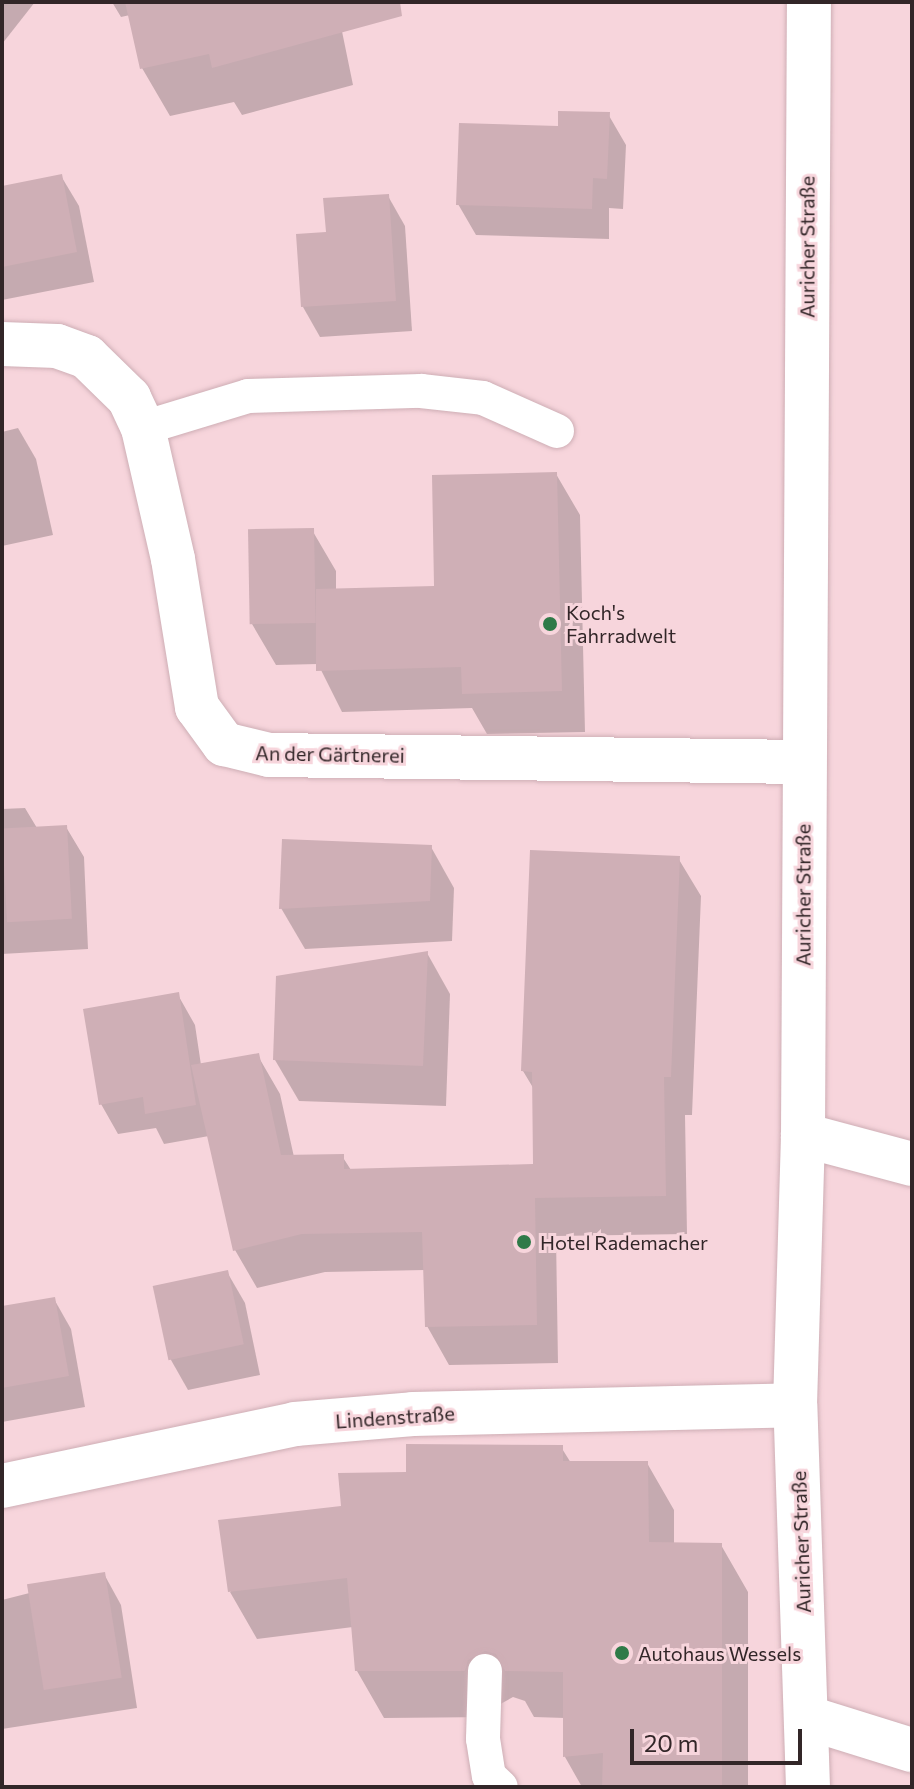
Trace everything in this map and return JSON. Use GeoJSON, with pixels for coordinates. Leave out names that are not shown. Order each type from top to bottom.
{"type":"FeatureCollection","features":[{"type":"Feature","properties":{"kind":"street","name":"Auricher Straße"},"geometry":{"type":"LineString","coordinates":[[808,1787],[809,1718],[795,1405],[803,1135],[809,2]]}},
{"type":"Feature","properties":{"kind":"street","name":"An der Gärtnerei"},"geometry":{"type":"LineString","coordinates":[[2,344],[57,346],[87,357],[129,398],[143,428],[173,559],[197,707],[224,744],[269,755],[803,762]]}},
{"type":"Feature","properties":{"kind":"street"},"geometry":{"type":"LineString","coordinates":[[803,1135],[912,1164]]}},
{"type":"Feature","properties":{"kind":"street","name":"Lindenstraße"},"geometry":{"type":"LineString","coordinates":[[2,1486],[295,1424],[413,1414],[795,1405]]}},
{"type":"Feature","properties":{"kind":"street"},"geometry":{"type":"LineString","coordinates":[[809,1718],[912,1750]]}},
{"type":"Feature","properties":{"kind":"lane"},"geometry":{"type":"LineString","coordinates":[[143,428],[248,396],[421,391],[483,398],[557,431]]}},
{"type":"Feature","properties":{"kind":"lane"},"geometry":{"type":"LineString","coordinates":[[485,1671],[483,1739],[489,1776],[501,1787]]}},
{"type":"Feature","properties":{"kind":"building"},"geometry":{"type":"Polygon","coordinates":[[[125,2],[400,2],[402,16],[212,68],[209,54],[140,69],[125,2]]]}},
{"type":"Feature","properties":{"kind":"building"},"geometry":{"type":"Polygon","coordinates":[[[558,111],[610,112],[607,179],[593,178],[592,209],[456,205],[459,123],[558,126],[558,111]]]}},
{"type":"Feature","properties":{"kind":"building"},"geometry":{"type":"Polygon","coordinates":[[[62,174],[77,252],[2,267],[2,186],[62,174]]]}},
{"type":"Feature","properties":{"kind":"building"},"geometry":{"type":"Polygon","coordinates":[[[389,194],[396,301],[301,307],[296,234],[326,232],[323,198],[389,194]]]}},
{"type":"Feature","properties":{"kind":"building"},"geometry":{"type":"Polygon","coordinates":[[[557,472],[562,691],[462,694],[461,667],[316,671],[316,589],[434,586],[432,475],[557,472]]]}},
{"type":"Feature","properties":{"kind":"building"},"geometry":{"type":"Polygon","coordinates":[[[314,528],[316,623],[250,624],[248,529],[314,528]]]}},
{"type":"Feature","properties":{"kind":"building"},"geometry":{"type":"Polygon","coordinates":[[[67,825],[72,919],[7,922],[2,828],[67,825]]]}},
{"type":"Feature","properties":{"kind":"building"},"geometry":{"type":"Polygon","coordinates":[[[282,839],[432,845],[430,901],[279,909],[282,839]]]}},
{"type":"Feature","properties":{"kind":"building"},"geometry":{"type":"Polygon","coordinates":[[[530,850],[680,856],[671,1077],[664,1077],[666,1196],[535,1198],[537,1325],[425,1327],[422,1232],[302,1234],[233,1251],[191,1065],[259,1053],[281,1155],[344,1154],[344,1169],[533,1164],[532,1072],[521,1071],[530,850]]]}},
{"type":"Feature","properties":{"kind":"building"},"geometry":{"type":"Polygon","coordinates":[[[428,951],[423,1066],[273,1060],[276,976],[428,951]]]}},
{"type":"Feature","properties":{"kind":"building"},"geometry":{"type":"Polygon","coordinates":[[[179,992],[196,1105],[145,1114],[143,1097],[99,1105],[83,1009],[179,992]]]}},
{"type":"Feature","properties":{"kind":"building"},"geometry":{"type":"Polygon","coordinates":[[[228,1270],[244,1344],[168,1360],[153,1286],[228,1270]]]}},
{"type":"Feature","properties":{"kind":"building"},"geometry":{"type":"Polygon","coordinates":[[[55,1297],[69,1376],[2,1388],[2,1306],[55,1297]]]}},
{"type":"Feature","properties":{"kind":"building"},"geometry":{"type":"Polygon","coordinates":[[[406,1444],[563,1445],[563,1461],[648,1461],[649,1542],[722,1543],[722,1787],[602,1787],[603,1753],[563,1757],[563,1672],[505,1671],[496,1654],[485,1651],[468,1660],[465,1671],[355,1671],[347,1578],[228,1592],[218,1520],[341,1506],[338,1473],[406,1472],[406,1444]]]}},
{"type":"Feature","properties":{"kind":"building"},"geometry":{"type":"Polygon","coordinates":[[[105,1572],[122,1678],[44,1690],[27,1584],[105,1572]]]}},
{"type":"Feature","properties":{"kind":"place","name":"Koch's Fahrradwelt"},"geometry":{"type":"Point","coordinates":[550,624]}},
{"type":"Feature","properties":{"kind":"place","name":"Hotel Rademacher"},"geometry":{"type":"Point","coordinates":[524,1242]}},
{"type":"Feature","properties":{"kind":"place","name":"Autohaus Wessels"},"geometry":{"type":"Point","coordinates":[622,1653]}}]}
